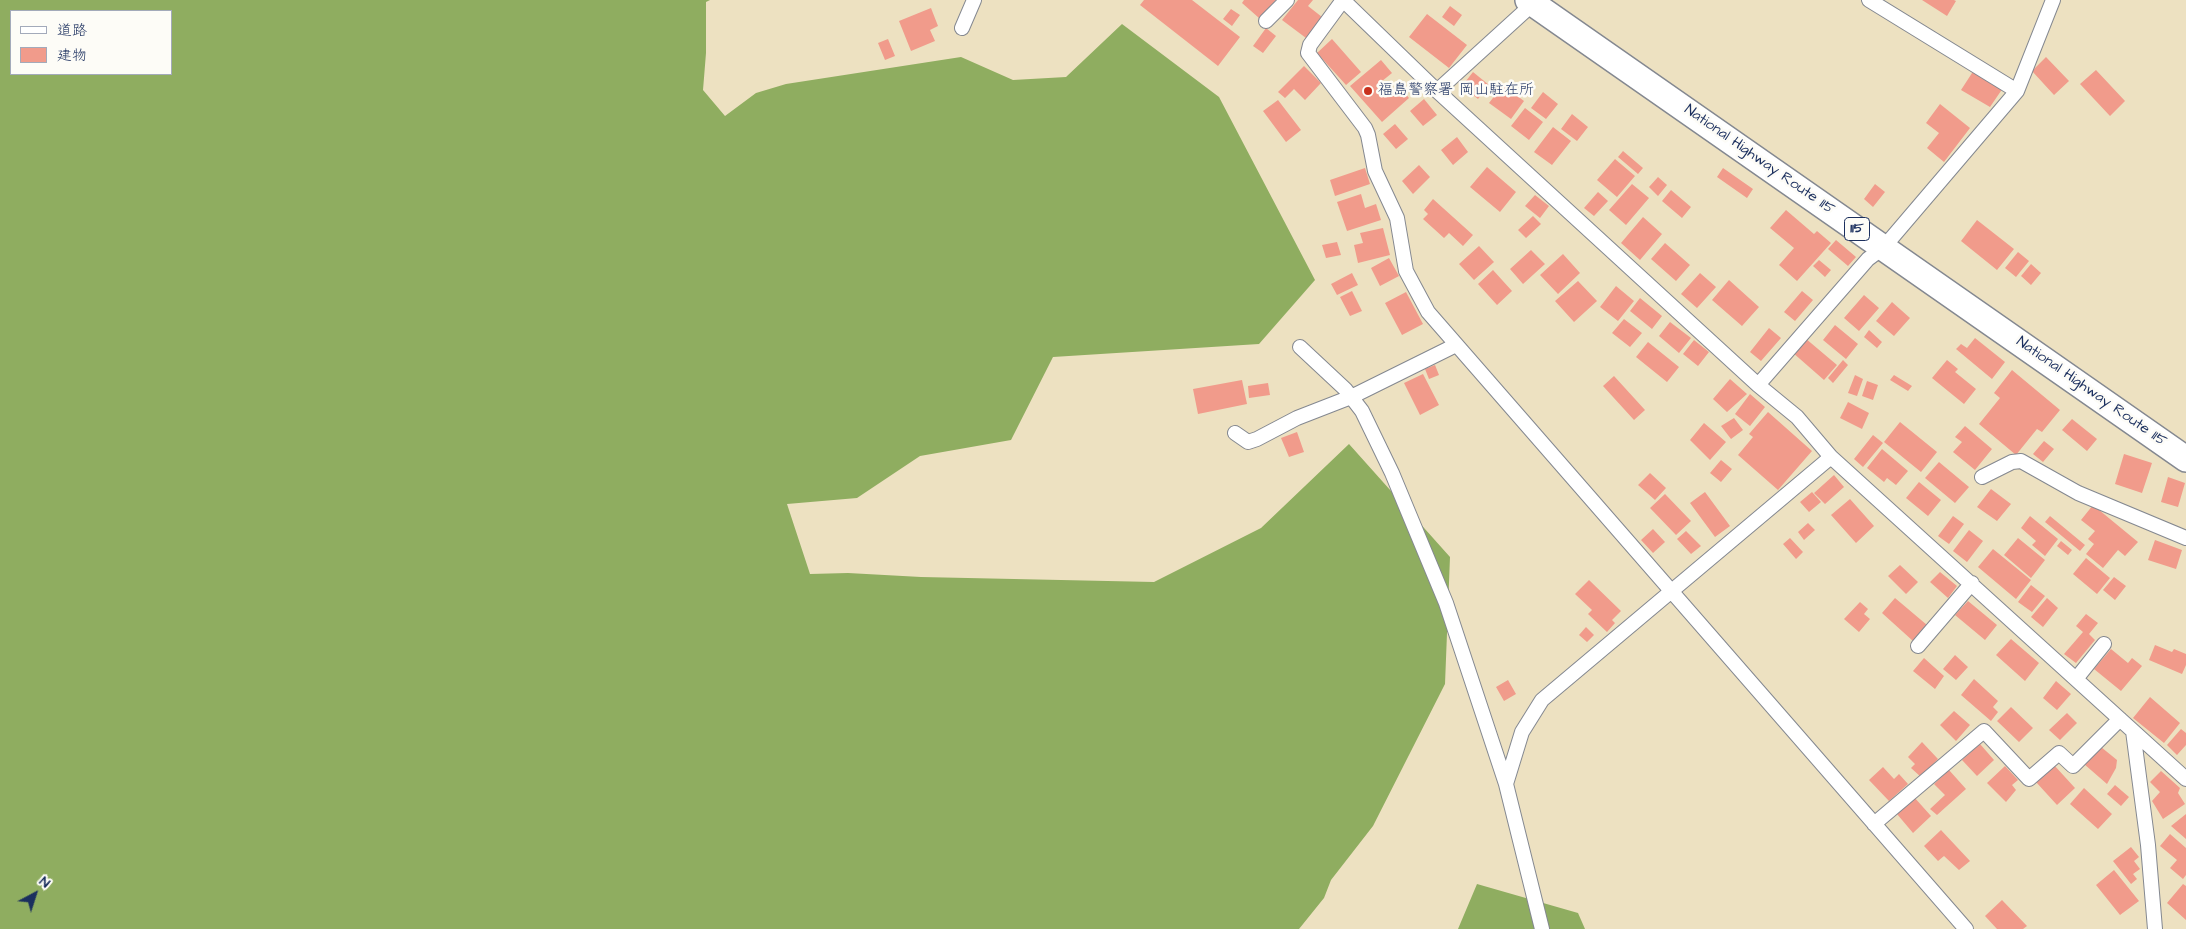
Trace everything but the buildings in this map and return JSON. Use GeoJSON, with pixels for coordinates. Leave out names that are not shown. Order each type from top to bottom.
{"type":"FeatureCollection","features":[{"type":"Feature","properties":{"kind":"highway","name":"National Highway Route 115"},"geometry":{"type":"LineString","coordinates":[[1533,1],[2186,459]]}},
{"type":"Feature","properties":{"kind":"street"},"geometry":{"type":"LineString","coordinates":[[962,28],[974,0]]}},
{"type":"Feature","properties":{"kind":"street"},"geometry":{"type":"LineString","coordinates":[[1266,21],[1287,0]]}},
{"type":"Feature","properties":{"kind":"street"},"geometry":{"type":"LineString","coordinates":[[1966,929],[1758,689],[1670,592],[1428,312],[1406,271],[1398,218],[1375,171],[1365,128],[1308,53],[1310,45],[1343,0],[1437,91],[1758,385],[1797,416],[1832,457],[2186,779]]}},
{"type":"Feature","properties":{"kind":"street"},"geometry":{"type":"LineString","coordinates":[[1868,0],[2017,91]]}},
{"type":"Feature","properties":{"kind":"street"},"geometry":{"type":"LineString","coordinates":[[1758,385],[1868,260],[1884,247],[2017,91],[2053,0]]}},
{"type":"Feature","properties":{"kind":"street"},"geometry":{"type":"LineString","coordinates":[[1437,91],[1533,1]]}},
{"type":"Feature","properties":{"kind":"street"},"geometry":{"type":"LineString","coordinates":[[1235,433],[1248,442],[1257,440],[1297,418],[1351,397],[1456,345]]}},
{"type":"Feature","properties":{"kind":"street"},"geometry":{"type":"LineString","coordinates":[[1300,347],[1351,397],[1362,411],[1392,473],[1446,603],[1506,784],[1542,929]]}},
{"type":"Feature","properties":{"kind":"street"},"geometry":{"type":"LineString","coordinates":[[1506,784],[1522,732],[1542,700],[1832,457]]}},
{"type":"Feature","properties":{"kind":"street"},"geometry":{"type":"LineString","coordinates":[[1982,477],[2012,462],[2021,461],[2078,493],[2186,538]]}},
{"type":"Feature","properties":{"kind":"street"},"geometry":{"type":"LineString","coordinates":[[1918,646],[1972,583]]}},
{"type":"Feature","properties":{"kind":"street"},"geometry":{"type":"LineString","coordinates":[[2076,679],[2104,644]]}},
{"type":"Feature","properties":{"kind":"street"},"geometry":{"type":"LineString","coordinates":[[1874,824],[1984,731],[2029,779],[2059,753],[2073,766],[2120,719]]}},
{"type":"Feature","properties":{"kind":"street"},"geometry":{"type":"LineString","coordinates":[[2133,731],[2148,845],[2155,929]]}},
{"type":"Feature","properties":{"kind":"green space"},"geometry":{"type":"Polygon","coordinates":[[[0,0],[710,0],[706,2],[706,53],[703,90],[725,116],[756,93],[786,84],[961,57],[1013,80],[1066,77],[1122,24],[1219,97],[1315,280],[1259,344],[1053,357],[1011,440],[920,456],[857,498],[787,504],[810,574],[848,573],[921,577],[1154,582],[1261,528],[1349,444],[1450,557],[1445,684],[1373,826],[1331,880],[1324,898],[1299,929],[0,929],[0,0]]]}},
{"type":"Feature","properties":{"kind":"green space"},"geometry":{"type":"Polygon","coordinates":[[[1477,884],[1578,913],[1585,929],[1458,929],[1477,884]]]}},
{"type":"Feature","properties":{"kind":"place","name":"福島警察署 岡山駐在所"},"geometry":{"type":"Point","coordinates":[1368,91]}}]}
